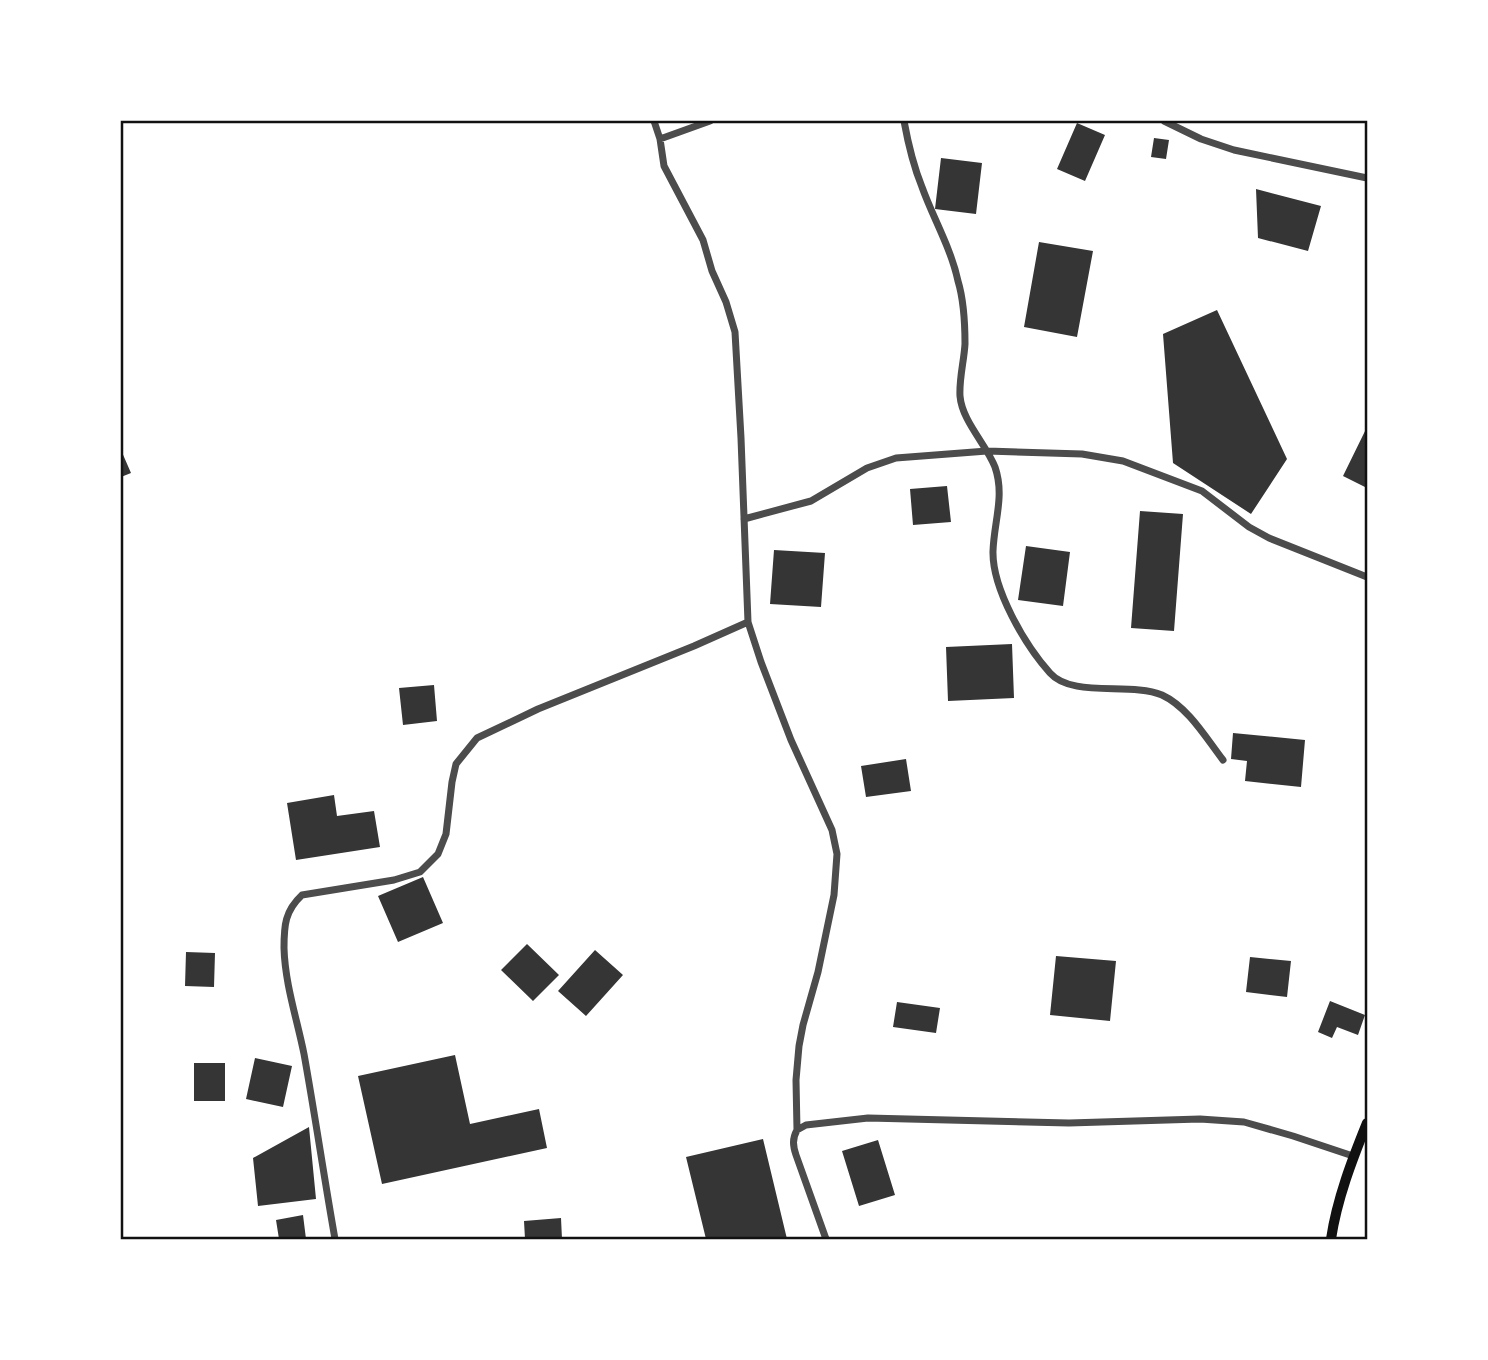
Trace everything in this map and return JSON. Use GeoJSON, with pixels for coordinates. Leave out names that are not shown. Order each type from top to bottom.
{"type":"FeatureCollection","features":[{"type":"Feature","properties":{"kind":"main road"},"geometry":{"type":"LineString","coordinates":[[1331,1239],[1353,1156],[1367,1123]]}},
{"type":"Feature","properties":{"kind":"street"},"geometry":{"type":"LineString","coordinates":[[654,121],[664,166],[702,240],[735,332],[748,622],[791,740],[832,830],[837,854],[834,895],[799,1046],[796,1080],[797,1130],[793,1137],[796,1156],[826,1239]]}},
{"type":"Feature","properties":{"kind":"street"},"geometry":{"type":"LineString","coordinates":[[660,139],[710,121]]}},
{"type":"Feature","properties":{"kind":"street"},"geometry":{"type":"LineString","coordinates":[[904,121],[921,186],[958,279],[964,311],[965,343],[960,398],[966,415],[995,468],[1000,494],[993,554],[997,579],[1008,610],[1035,655],[1052,676],[1069,685],[1101,689],[1137,689],[1162,696],[1184,711],[1223,760]]}},
{"type":"Feature","properties":{"kind":"street"},"geometry":{"type":"LineString","coordinates":[[1164,121],[1201,139],[1234,150],[1367,178]]}},
{"type":"Feature","properties":{"kind":"street"},"geometry":{"type":"LineString","coordinates":[[744,519],[811,500],[867,468],[896,458],[987,451],[1082,454],[1124,461],[1202,491],[1249,527],[1269,538],[1367,577]]}},
{"type":"Feature","properties":{"kind":"street"},"geometry":{"type":"LineString","coordinates":[[335,1239],[303,1052],[285,970],[286,919],[292,905],[302,895],[394,880],[420,872],[438,854],[446,834],[456,764],[477,738],[538,709],[748,622]]}},
{"type":"Feature","properties":{"kind":"street"},"geometry":{"type":"LineString","coordinates":[[797,1130],[806,1125],[868,1118],[1069,1123],[1200,1119],[1244,1122],[1353,1156]]}},
{"type":"Feature","properties":{"kind":"building"},"geometry":{"type":"Polygon","coordinates":[[[1077,123],[1105,135],[1085,181],[1057,169],[1077,123]]]}},
{"type":"Feature","properties":{"kind":"building"},"geometry":{"type":"Polygon","coordinates":[[[1154,138],[1169,140],[1166,159],[1151,157],[1154,138]]]}},
{"type":"Feature","properties":{"kind":"building"},"geometry":{"type":"Polygon","coordinates":[[[941,158],[982,163],[976,214],[935,209],[941,158]]]}},
{"type":"Feature","properties":{"kind":"building"},"geometry":{"type":"Polygon","coordinates":[[[1256,189],[1321,206],[1308,251],[1258,238],[1256,189]]]}},
{"type":"Feature","properties":{"kind":"building"},"geometry":{"type":"Polygon","coordinates":[[[1039,242],[1093,251],[1077,337],[1024,327],[1039,242]]]}},
{"type":"Feature","properties":{"kind":"building"},"geometry":{"type":"Polygon","coordinates":[[[1217,310],[1287,459],[1251,514],[1173,463],[1163,334],[1217,310]]]}},
{"type":"Feature","properties":{"kind":"building"},"geometry":{"type":"Polygon","coordinates":[[[1367,427],[1367,488],[1343,476],[1367,427]]]}},
{"type":"Feature","properties":{"kind":"building"},"geometry":{"type":"Polygon","coordinates":[[[121,450],[131,473],[121,477],[121,450]]]}},
{"type":"Feature","properties":{"kind":"building"},"geometry":{"type":"Polygon","coordinates":[[[947,486],[951,522],[913,525],[910,489],[947,486]]]}},
{"type":"Feature","properties":{"kind":"building"},"geometry":{"type":"Polygon","coordinates":[[[1140,511],[1183,514],[1174,631],[1131,628],[1140,511]]]}},
{"type":"Feature","properties":{"kind":"building"},"geometry":{"type":"Polygon","coordinates":[[[1026,546],[1070,552],[1063,606],[1018,600],[1026,546]]]}},
{"type":"Feature","properties":{"kind":"building"},"geometry":{"type":"Polygon","coordinates":[[[774,550],[825,553],[821,607],[770,604],[774,550]]]}},
{"type":"Feature","properties":{"kind":"building"},"geometry":{"type":"Polygon","coordinates":[[[1012,644],[1014,698],[948,701],[946,647],[1012,644]]]}},
{"type":"Feature","properties":{"kind":"building"},"geometry":{"type":"Polygon","coordinates":[[[434,685],[437,721],[403,725],[399,688],[434,685]]]}},
{"type":"Feature","properties":{"kind":"building"},"geometry":{"type":"Polygon","coordinates":[[[1233,733],[1305,740],[1301,787],[1245,781],[1247,761],[1231,759],[1233,733]]]}},
{"type":"Feature","properties":{"kind":"building"},"geometry":{"type":"Polygon","coordinates":[[[906,759],[911,791],[866,797],[861,766],[906,759]]]}},
{"type":"Feature","properties":{"kind":"building"},"geometry":{"type":"Polygon","coordinates":[[[334,795],[337,816],[374,811],[380,847],[296,860],[287,803],[334,795]]]}},
{"type":"Feature","properties":{"kind":"building"},"geometry":{"type":"Polygon","coordinates":[[[423,877],[443,923],[398,942],[378,896],[423,877]]]}},
{"type":"Feature","properties":{"kind":"building"},"geometry":{"type":"Polygon","coordinates":[[[527,944],[559,975],[533,1001],[501,970],[527,944]]]}},
{"type":"Feature","properties":{"kind":"building"},"geometry":{"type":"Polygon","coordinates":[[[595,950],[623,975],[586,1016],[558,991],[595,950]]]}},
{"type":"Feature","properties":{"kind":"building"},"geometry":{"type":"Polygon","coordinates":[[[186,952],[215,953],[214,987],[185,986],[186,952]]]}},
{"type":"Feature","properties":{"kind":"building"},"geometry":{"type":"Polygon","coordinates":[[[1056,956],[1116,961],[1110,1021],[1050,1015],[1056,956]]]}},
{"type":"Feature","properties":{"kind":"building"},"geometry":{"type":"Polygon","coordinates":[[[1250,957],[1291,961],[1287,997],[1246,992],[1250,957]]]}},
{"type":"Feature","properties":{"kind":"building"},"geometry":{"type":"Polygon","coordinates":[[[1330,1001],[1365,1015],[1358,1035],[1337,1027],[1332,1038],[1318,1032],[1330,1001]]]}},
{"type":"Feature","properties":{"kind":"building"},"geometry":{"type":"Polygon","coordinates":[[[897,1002],[940,1008],[936,1033],[893,1027],[897,1002]]]}},
{"type":"Feature","properties":{"kind":"building"},"geometry":{"type":"Polygon","coordinates":[[[455,1055],[470,1124],[539,1109],[547,1148],[382,1184],[358,1076],[455,1055]]]}},
{"type":"Feature","properties":{"kind":"building"},"geometry":{"type":"Polygon","coordinates":[[[255,1058],[292,1066],[283,1107],[246,1099],[255,1058]]]}},
{"type":"Feature","properties":{"kind":"building"},"geometry":{"type":"Polygon","coordinates":[[[194,1063],[225,1063],[225,1101],[194,1101],[194,1063]]]}},
{"type":"Feature","properties":{"kind":"building"},"geometry":{"type":"Polygon","coordinates":[[[309,1127],[316,1199],[258,1206],[253,1158],[309,1127]]]}},
{"type":"Feature","properties":{"kind":"building"},"geometry":{"type":"Polygon","coordinates":[[[763,1139],[787,1239],[706,1239],[686,1157],[763,1139]]]}},
{"type":"Feature","properties":{"kind":"building"},"geometry":{"type":"Polygon","coordinates":[[[878,1140],[895,1195],[859,1206],[842,1151],[878,1140]]]}},
{"type":"Feature","properties":{"kind":"building"},"geometry":{"type":"Polygon","coordinates":[[[303,1215],[306,1239],[279,1239],[276,1220],[303,1215]]]}},
{"type":"Feature","properties":{"kind":"building"},"geometry":{"type":"Polygon","coordinates":[[[561,1218],[562,1239],[525,1239],[524,1221],[561,1218]]]}}]}
